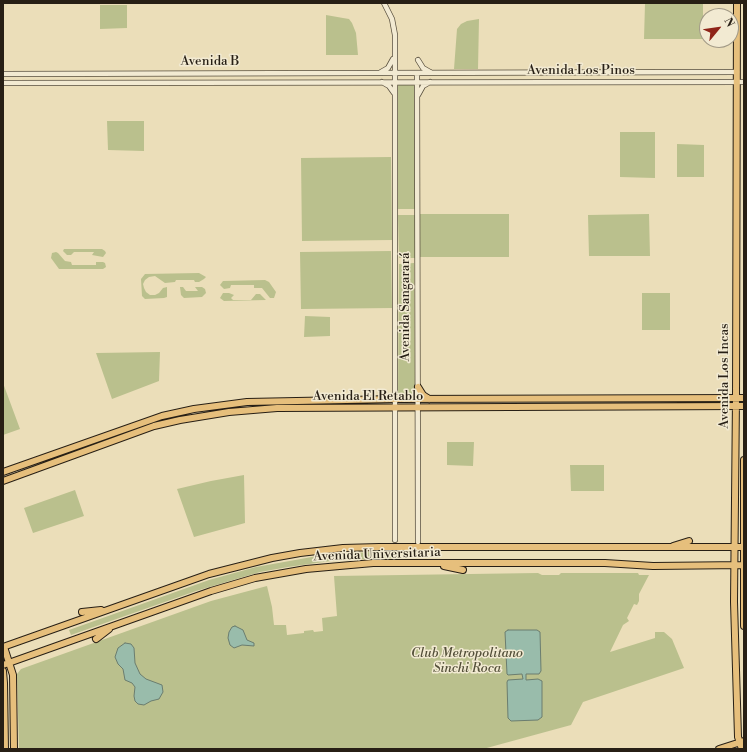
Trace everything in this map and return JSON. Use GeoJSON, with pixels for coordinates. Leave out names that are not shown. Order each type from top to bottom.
{"type":"FeatureCollection","features":[{"type":"Feature","properties":{"kind":"main road","name":"Avenida Los Incas"},"geometry":{"type":"LineString","coordinates":[[737,3],[735,624],[743,749]]}},
{"type":"Feature","properties":{"kind":"main road"},"geometry":{"type":"LineString","coordinates":[[736,236],[744,236]]}},
{"type":"Feature","properties":{"kind":"main road"},"geometry":{"type":"LineString","coordinates":[[418,386],[423,396],[431,399]]}},
{"type":"Feature","properties":{"kind":"main road","name":"Avenida El Retablo"},"geometry":{"type":"LineString","coordinates":[[3,472],[162,416],[229,403],[260,401],[396,399],[744,398]]}},
{"type":"Feature","properties":{"kind":"main road","name":"Avenida El Retablo"},"geometry":{"type":"LineString","coordinates":[[3,481],[135,432],[180,420],[254,409],[744,406]]}},
{"type":"Feature","properties":{"kind":"main road"},"geometry":{"type":"LineString","coordinates":[[735,624],[744,625],[744,460]]}},
{"type":"Feature","properties":{"kind":"main road"},"geometry":{"type":"LineString","coordinates":[[736,486],[744,486]]}},
{"type":"Feature","properties":{"kind":"main road"},"geometry":{"type":"LineString","coordinates":[[666,548],[689,541]]}},
{"type":"Feature","properties":{"kind":"main road","name":"Avenida Universitaria"},"geometry":{"type":"LineString","coordinates":[[3,646],[209,574],[272,558],[322,550],[361,547],[744,547]]}},
{"type":"Feature","properties":{"kind":"main road","name":"Avenida Universitaria"},"geometry":{"type":"LineString","coordinates":[[3,665],[217,589],[283,572],[333,565],[373,563],[605,563],[653,566],[744,565]]}},
{"type":"Feature","properties":{"kind":"main road"},"geometry":{"type":"LineString","coordinates":[[433,563],[440,566],[463,570]]}},
{"type":"Feature","properties":{"kind":"main road"},"geometry":{"type":"LineString","coordinates":[[82,612],[112,609]]}},
{"type":"Feature","properties":{"kind":"main road"},"geometry":{"type":"LineString","coordinates":[[96,639],[113,626]]}},
{"type":"Feature","properties":{"kind":"main road"},"geometry":{"type":"LineString","coordinates":[[3,646],[10,662],[13,675],[14,749]]}},
{"type":"Feature","properties":{"kind":"main road"},"geometry":{"type":"LineString","coordinates":[[3,671],[5,749]]}},
{"type":"Feature","properties":{"kind":"main road"},"geometry":{"type":"LineString","coordinates":[[719,749],[742,741]]}},
{"type":"Feature","properties":{"kind":"street","name":"Avenida Sangarará"},"geometry":{"type":"LineString","coordinates":[[384,3],[394,25],[395,54],[395,540]]}},
{"type":"Feature","properties":{"kind":"street"},"geometry":{"type":"LineString","coordinates":[[376,73],[388,68],[393,61],[395,54]]}},
{"type":"Feature","properties":{"kind":"street"},"geometry":{"type":"LineString","coordinates":[[418,60],[423,68],[434,73]]}},
{"type":"Feature","properties":{"kind":"street"},"geometry":{"type":"LineString","coordinates":[[729,72],[729,82]]}},
{"type":"Feature","properties":{"kind":"street","name":"Avenida Los Pinos"},"geometry":{"type":"LineString","coordinates":[[418,73],[737,72]]}},
{"type":"Feature","properties":{"kind":"street"},"geometry":{"type":"LineString","coordinates":[[308,73],[308,82]]}},
{"type":"Feature","properties":{"kind":"street","name":"Avenida Sangarará"},"geometry":{"type":"LineString","coordinates":[[418,73],[418,542]]}},
{"type":"Feature","properties":{"kind":"street","name":"Avenida B"},"geometry":{"type":"LineString","coordinates":[[3,74],[418,73]]}},
{"type":"Feature","properties":{"kind":"street"},"geometry":{"type":"LineString","coordinates":[[498,73],[498,82]]}},
{"type":"Feature","properties":{"kind":"street"},"geometry":{"type":"LineString","coordinates":[[82,74],[82,82]]}},
{"type":"Feature","properties":{"kind":"street"},"geometry":{"type":"LineString","coordinates":[[378,81],[391,88],[395,99]]}},
{"type":"Feature","properties":{"kind":"street","name":"Avenida Los Pinos"},"geometry":{"type":"LineString","coordinates":[[418,81],[744,82]]}},
{"type":"Feature","properties":{"kind":"street","name":"Avenida B"},"geometry":{"type":"LineString","coordinates":[[3,83],[418,81]]}},
{"type":"Feature","properties":{"kind":"street"},"geometry":{"type":"LineString","coordinates":[[418,98],[421,88],[434,81]]}},
{"type":"Feature","properties":{"kind":"green space"},"geometry":{"type":"Polygon","coordinates":[[[645,4],[703,4],[703,8],[699,8],[699,39],[644,39],[645,4]]]}},
{"type":"Feature","properties":{"kind":"green space"},"geometry":{"type":"Polygon","coordinates":[[[100,5],[127,5],[127,28],[100,29],[100,5]]]}},
{"type":"Feature","properties":{"kind":"green space"},"geometry":{"type":"Polygon","coordinates":[[[326,15],[349,19],[356,33],[358,55],[326,55],[326,15]]]}},
{"type":"Feature","properties":{"kind":"green space"},"geometry":{"type":"Polygon","coordinates":[[[479,19],[478,69],[454,69],[457,29],[461,24],[467,21],[479,19]]]}},
{"type":"Feature","properties":{"kind":"green space"},"geometry":{"type":"Polygon","coordinates":[[[398,84],[416,84],[416,209],[397,209],[398,84]]]}},
{"type":"Feature","properties":{"kind":"green space"},"geometry":{"type":"Polygon","coordinates":[[[107,121],[144,121],[144,151],[108,150],[107,121]]]}},
{"type":"Feature","properties":{"kind":"green space"},"geometry":{"type":"Polygon","coordinates":[[[620,132],[655,132],[655,178],[620,177],[620,132]]]}},
{"type":"Feature","properties":{"kind":"green space"},"geometry":{"type":"Polygon","coordinates":[[[677,144],[704,145],[704,177],[677,177],[677,144]]]}},
{"type":"Feature","properties":{"kind":"green space"},"geometry":{"type":"Polygon","coordinates":[[[391,157],[392,240],[302,241],[301,158],[391,157]]]}},
{"type":"Feature","properties":{"kind":"green space"},"geometry":{"type":"Polygon","coordinates":[[[419,214],[509,214],[509,257],[420,257],[419,214]]]}},
{"type":"Feature","properties":{"kind":"green space"},"geometry":{"type":"Polygon","coordinates":[[[649,214],[650,256],[589,256],[588,215],[649,214]]]}},
{"type":"Feature","properties":{"kind":"green space"},"geometry":{"type":"Polygon","coordinates":[[[398,215],[415,215],[415,258],[399,258],[398,215]]]}},
{"type":"Feature","properties":{"kind":"green space"},"geometry":{"type":"Polygon","coordinates":[[[64,249],[102,249],[106,253],[103,257],[92,255],[94,252],[74,252],[71,255],[67,255],[63,251],[64,249]]]}},
{"type":"Feature","properties":{"kind":"green space"},"geometry":{"type":"Polygon","coordinates":[[[391,251],[392,308],[301,309],[300,252],[391,251]]]}},
{"type":"Feature","properties":{"kind":"green space"},"geometry":{"type":"Polygon","coordinates":[[[56,252],[65,261],[71,262],[72,265],[96,265],[96,262],[103,262],[105,263],[106,267],[103,269],[59,269],[51,258],[52,253],[56,252]]]}},
{"type":"Feature","properties":{"kind":"green space"},"geometry":{"type":"Polygon","coordinates":[[[414,263],[415,397],[398,397],[399,264],[414,263]]]}},
{"type":"Feature","properties":{"kind":"green space"},"geometry":{"type":"Polygon","coordinates":[[[199,273],[206,277],[199,282],[195,282],[194,280],[176,280],[175,282],[165,283],[155,276],[149,277],[143,284],[146,292],[150,295],[155,295],[163,288],[167,287],[167,297],[145,299],[142,296],[141,279],[145,274],[199,273]]]}},
{"type":"Feature","properties":{"kind":"green space"},"geometry":{"type":"Polygon","coordinates":[[[265,280],[269,282],[276,292],[274,298],[270,298],[262,288],[254,288],[254,285],[231,285],[230,288],[224,289],[220,285],[223,281],[265,280]]]}},
{"type":"Feature","properties":{"kind":"green space"},"geometry":{"type":"Polygon","coordinates":[[[180,287],[183,287],[186,291],[198,291],[195,287],[202,287],[205,289],[206,293],[202,297],[184,298],[181,295],[180,287]]]}},
{"type":"Feature","properties":{"kind":"green space"},"geometry":{"type":"Polygon","coordinates":[[[223,293],[234,295],[231,298],[233,300],[251,300],[256,294],[260,294],[266,300],[224,301],[220,298],[223,293]]]}},
{"type":"Feature","properties":{"kind":"green space"},"geometry":{"type":"Polygon","coordinates":[[[642,293],[670,293],[670,330],[642,330],[642,293]]]}},
{"type":"Feature","properties":{"kind":"green space"},"geometry":{"type":"Polygon","coordinates":[[[305,316],[330,317],[330,336],[304,337],[305,316]]]}},
{"type":"Feature","properties":{"kind":"green space"},"geometry":{"type":"Polygon","coordinates":[[[160,352],[159,381],[112,399],[96,353],[160,352]]]}},
{"type":"Feature","properties":{"kind":"green space"},"geometry":{"type":"Polygon","coordinates":[[[3,383],[20,429],[3,435],[3,383]]]}},
{"type":"Feature","properties":{"kind":"green space"},"geometry":{"type":"Polygon","coordinates":[[[447,442],[474,442],[473,466],[447,465],[447,442]]]}},
{"type":"Feature","properties":{"kind":"green space"},"geometry":{"type":"Polygon","coordinates":[[[570,465],[604,465],[604,491],[571,491],[570,465]]]}},
{"type":"Feature","properties":{"kind":"green space"},"geometry":{"type":"Polygon","coordinates":[[[244,475],[245,523],[194,537],[177,489],[244,475]]]}},
{"type":"Feature","properties":{"kind":"green space"},"geometry":{"type":"Polygon","coordinates":[[[75,490],[84,516],[33,533],[24,508],[75,490]]]}},
{"type":"Feature","properties":{"kind":"green space"},"geometry":{"type":"Polygon","coordinates":[[[398,552],[398,558],[338,560],[260,572],[196,591],[71,635],[69,630],[209,580],[256,567],[323,555],[398,552]]]}},
{"type":"Feature","properties":{"kind":"green space","name":"Club Metropolitano Sinchi Roca"},"geometry":{"type":"Polygon","coordinates":[[[538,573],[542,575],[559,575],[561,573],[638,573],[639,575],[649,575],[639,594],[639,601],[637,605],[634,604],[627,618],[629,621],[623,625],[610,652],[655,638],[655,632],[664,632],[672,639],[684,668],[583,702],[571,725],[483,749],[19,749],[17,674],[21,669],[211,601],[267,586],[272,607],[274,625],[286,625],[287,635],[304,633],[304,631],[313,630],[314,632],[323,631],[322,618],[337,616],[334,576],[538,573]]]}},
{"type":"Feature","properties":{"kind":"shaded area"},"geometry":{"type":"Polygon","coordinates":[[[235,626],[243,630],[247,640],[254,643],[254,646],[242,645],[234,648],[230,645],[228,638],[229,632],[232,627],[235,626]]]}},
{"type":"Feature","properties":{"kind":"shaded area"},"geometry":{"type":"Polygon","coordinates":[[[508,630],[537,630],[540,632],[541,671],[539,674],[526,674],[526,680],[538,679],[542,681],[542,717],[538,720],[511,721],[508,718],[507,682],[508,680],[523,679],[522,674],[507,674],[505,632],[508,630]]]}},
{"type":"Feature","properties":{"kind":"shaded area"},"geometry":{"type":"Polygon","coordinates":[[[125,643],[131,644],[134,648],[135,663],[140,674],[146,679],[162,685],[163,692],[159,699],[144,705],[138,704],[135,701],[135,687],[132,683],[125,680],[123,669],[118,664],[115,657],[118,648],[125,643]]]}}]}
